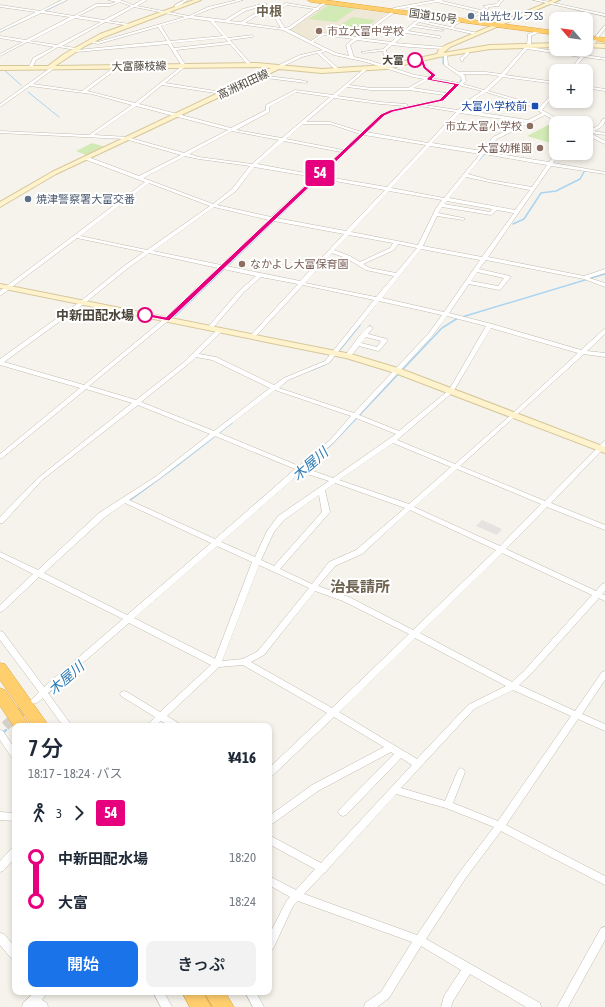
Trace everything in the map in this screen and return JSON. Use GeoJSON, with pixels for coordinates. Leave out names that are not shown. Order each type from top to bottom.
{"type":"FeatureCollection","features":[{"type":"Feature","properties":{"kind":"highway","name":"国道150号"},"geometry":{"type":"LineString","coordinates":[[308,1],[330,1],[464,20]]}},
{"type":"Feature","properties":{"kind":"highway","name":"国道150号"},"geometry":{"type":"LineString","coordinates":[[394,10],[549,31]]}},
{"type":"Feature","properties":{"kind":"highway","name":"国道150号"},"geometry":{"type":"LineString","coordinates":[[498,24],[549,32]]}},
{"type":"Feature","properties":{"kind":"highway"},"geometry":{"type":"LineString","coordinates":[[593,37],[605,39]]}},
{"type":"Feature","properties":{"kind":"highway"},"geometry":{"type":"LineString","coordinates":[[0,668],[39,723]]}},
{"type":"Feature","properties":{"kind":"highway"},"geometry":{"type":"LineString","coordinates":[[0,694],[20,723]]}},
{"type":"Feature","properties":{"kind":"highway"},"geometry":{"type":"LineString","coordinates":[[194,995],[201,1007]]}},
{"type":"Feature","properties":{"kind":"highway"},"geometry":{"type":"LineString","coordinates":[[216,995],[224,1007]]}},
{"type":"Feature","properties":{"kind":"street"},"geometry":{"type":"LineString","coordinates":[[0,31],[65,0]]}},
{"type":"Feature","properties":{"kind":"street"},"geometry":{"type":"LineString","coordinates":[[110,0],[121,1],[133,6],[189,17],[284,29],[340,55],[367,60],[414,76],[459,84],[500,95],[540,110],[550,116]]}},
{"type":"Feature","properties":{"kind":"street"},"geometry":{"type":"LineString","coordinates":[[31,67],[34,59],[145,0]]}},
{"type":"Feature","properties":{"kind":"street"},"geometry":{"type":"LineString","coordinates":[[176,6],[186,0]]}},
{"type":"Feature","properties":{"kind":"street"},"geometry":{"type":"LineString","coordinates":[[0,105],[2,100],[76,50],[95,39],[199,0]]}},
{"type":"Feature","properties":{"kind":"street"},"geometry":{"type":"LineString","coordinates":[[92,42],[98,43],[189,17],[208,8],[240,0]]}},
{"type":"Feature","properties":{"kind":"street"},"geometry":{"type":"LineString","coordinates":[[261,0],[272,11],[284,29]]}},
{"type":"Feature","properties":{"kind":"street"},"geometry":{"type":"LineString","coordinates":[[348,0],[353,1]]}},
{"type":"Feature","properties":{"kind":"street"},"geometry":{"type":"LineString","coordinates":[[407,7],[402,4],[424,0]]}},
{"type":"Feature","properties":{"kind":"street"},"geometry":{"type":"LineString","coordinates":[[429,0],[513,19]]}},
{"type":"Feature","properties":{"kind":"street"},"geometry":{"type":"LineString","coordinates":[[352,58],[348,45],[394,10],[444,0]]}},
{"type":"Feature","properties":{"kind":"street"},"geometry":{"type":"LineString","coordinates":[[487,8],[485,6],[498,5],[498,3],[502,0]]}},
{"type":"Feature","properties":{"kind":"street"},"geometry":{"type":"LineString","coordinates":[[535,0],[605,15]]}},
{"type":"Feature","properties":{"kind":"street"},"geometry":{"type":"LineString","coordinates":[[311,42],[323,34],[391,44],[429,47],[442,52],[498,24],[558,0]]}},
{"type":"Feature","properties":{"kind":"street"},"geometry":{"type":"LineString","coordinates":[[0,55],[97,5],[110,5],[121,1]]}},
{"type":"Feature","properties":{"kind":"street"},"geometry":{"type":"LineString","coordinates":[[297,6],[308,1]]}},
{"type":"Feature","properties":{"kind":"street"},"geometry":{"type":"LineString","coordinates":[[284,29],[290,28],[330,1]]}},
{"type":"Feature","properties":{"kind":"street"},"geometry":{"type":"LineString","coordinates":[[226,21],[244,10],[265,4]]}},
{"type":"Feature","properties":{"kind":"street"},"geometry":{"type":"LineString","coordinates":[[242,23],[255,15],[278,9],[286,4],[318,9]]}},
{"type":"Feature","properties":{"kind":"street"},"geometry":{"type":"LineString","coordinates":[[0,6],[104,22],[151,27]]}},
{"type":"Feature","properties":{"kind":"street"},"geometry":{"type":"LineString","coordinates":[[429,47],[454,24],[483,12]]}},
{"type":"Feature","properties":{"kind":"street"},"geometry":{"type":"LineString","coordinates":[[363,52],[384,50],[418,21],[430,16]]}},
{"type":"Feature","properties":{"kind":"street"},"geometry":{"type":"LineString","coordinates":[[210,19],[250,65]]}},
{"type":"Feature","properties":{"kind":"street"},"geometry":{"type":"LineString","coordinates":[[418,21],[477,34]]}},
{"type":"Feature","properties":{"kind":"street"},"geometry":{"type":"LineString","coordinates":[[76,50],[132,25]]}},
{"type":"Feature","properties":{"kind":"street"},"geometry":{"type":"LineString","coordinates":[[90,136],[136,104],[184,66],[158,25]]}},
{"type":"Feature","properties":{"kind":"street"},"geometry":{"type":"LineString","coordinates":[[412,26],[446,31]]}},
{"type":"Feature","properties":{"kind":"street"},"geometry":{"type":"LineString","coordinates":[[593,41],[605,26]]}},
{"type":"Feature","properties":{"kind":"street"},"geometry":{"type":"LineString","coordinates":[[253,336],[468,102],[485,92],[502,75],[528,46],[530,35],[540,31]]}},
{"type":"Feature","properties":{"kind":"street"},"geometry":{"type":"LineString","coordinates":[[405,32],[439,37]]}},
{"type":"Feature","properties":{"kind":"street"},"geometry":{"type":"LineString","coordinates":[[0,37],[76,50],[147,43],[169,43],[252,36]]}},
{"type":"Feature","properties":{"kind":"street"},"geometry":{"type":"LineString","coordinates":[[0,50],[20,40]]}},
{"type":"Feature","properties":{"kind":"street"},"geometry":{"type":"LineString","coordinates":[[173,49],[230,43]]}},
{"type":"Feature","properties":{"kind":"street","name":"高洲和田線"},"geometry":{"type":"LineString","coordinates":[[0,205],[44,179],[86,158],[278,67],[310,71],[386,67],[421,59],[442,52],[498,46],[549,45]]}},
{"type":"Feature","properties":{"kind":"street"},"geometry":{"type":"LineString","coordinates":[[593,45],[605,46]]}},
{"type":"Feature","properties":{"kind":"street"},"geometry":{"type":"LineString","coordinates":[[528,46],[549,50]]}},
{"type":"Feature","properties":{"kind":"street"},"geometry":{"type":"LineString","coordinates":[[278,67],[294,58],[327,50]]}},
{"type":"Feature","properties":{"kind":"street"},"geometry":{"type":"LineString","coordinates":[[384,50],[386,56]]}},
{"type":"Feature","properties":{"kind":"street"},"geometry":{"type":"LineString","coordinates":[[462,60],[462,58],[467,54],[467,50]]}},
{"type":"Feature","properties":{"kind":"street"},"geometry":{"type":"LineString","coordinates":[[318,52],[338,70]]}},
{"type":"Feature","properties":{"kind":"street"},"geometry":{"type":"LineString","coordinates":[[0,457],[167,319],[316,176],[387,112],[442,100],[464,79],[460,73],[445,64],[442,52]]}},
{"type":"Feature","properties":{"kind":"street"},"geometry":{"type":"LineString","coordinates":[[577,64],[583,56],[605,59]]}},
{"type":"Feature","properties":{"kind":"street"},"geometry":{"type":"LineString","coordinates":[[409,89],[434,75],[424,67],[421,59]]}},
{"type":"Feature","properties":{"kind":"street","name":"大富藤枝線"},"geometry":{"type":"LineString","coordinates":[[0,68],[250,65],[278,67]]}},
{"type":"Feature","properties":{"kind":"street"},"geometry":{"type":"LineString","coordinates":[[84,91],[117,66]]}},
{"type":"Feature","properties":{"kind":"street"},"geometry":{"type":"LineString","coordinates":[[0,105],[30,85],[52,67]]}},
{"type":"Feature","properties":{"kind":"street"},"geometry":{"type":"LineString","coordinates":[[0,362],[82,302],[126,267],[214,206],[234,190],[253,165],[367,68]]}},
{"type":"Feature","properties":{"kind":"street"},"geometry":{"type":"LineString","coordinates":[[460,73],[486,73],[549,82]]}},
{"type":"Feature","properties":{"kind":"street"},"geometry":{"type":"LineString","coordinates":[[259,76],[272,79],[290,79],[306,82]]}},
{"type":"Feature","properties":{"kind":"street"},"geometry":{"type":"LineString","coordinates":[[161,84],[222,93]]}},
{"type":"Feature","properties":{"kind":"street"},"geometry":{"type":"LineString","coordinates":[[30,85],[84,91],[231,130],[343,151]]}},
{"type":"Feature","properties":{"kind":"street"},"geometry":{"type":"LineString","coordinates":[[346,86],[371,89],[409,89],[447,94]]}},
{"type":"Feature","properties":{"kind":"street"},"geometry":{"type":"LineString","coordinates":[[593,88],[605,90]]}},
{"type":"Feature","properties":{"kind":"street"},"geometry":{"type":"LineString","coordinates":[[139,178],[268,111],[267,106],[269,104],[295,90],[380,103],[501,117],[527,122]]}},
{"type":"Feature","properties":{"kind":"street"},"geometry":{"type":"LineString","coordinates":[[540,110],[549,99]]}},
{"type":"Feature","properties":{"kind":"street"},"geometry":{"type":"LineString","coordinates":[[0,609],[102,515],[157,478],[291,375],[327,362],[336,353],[397,275],[421,247],[436,214],[446,199],[467,175],[483,153],[498,136],[546,113]]}},
{"type":"Feature","properties":{"kind":"street"},"geometry":{"type":"LineString","coordinates":[[593,130],[600,127],[605,121]]}},
{"type":"Feature","properties":{"kind":"street"},"geometry":{"type":"LineString","coordinates":[[302,123],[330,123],[362,133],[605,173]]}},
{"type":"Feature","properties":{"kind":"street"},"geometry":{"type":"LineString","coordinates":[[0,132],[127,138],[199,158],[253,165],[517,212]]}},
{"type":"Feature","properties":{"kind":"street"},"geometry":{"type":"LineString","coordinates":[[593,133],[605,134]]}},
{"type":"Feature","properties":{"kind":"street"},"geometry":{"type":"LineString","coordinates":[[593,136],[605,144]]}},
{"type":"Feature","properties":{"kind":"street"},"geometry":{"type":"LineString","coordinates":[[86,158],[214,206],[272,219],[584,278],[605,285]]}},
{"type":"Feature","properties":{"kind":"street"},"geometry":{"type":"LineString","coordinates":[[34,701],[46,695],[302,470],[358,417],[400,372],[431,334],[554,160]]}},
{"type":"Feature","properties":{"kind":"street"},"geometry":{"type":"LineString","coordinates":[[467,175],[489,181],[533,189]]}},
{"type":"Feature","properties":{"kind":"street"},"geometry":{"type":"LineString","coordinates":[[0,294],[149,181]]}},
{"type":"Feature","properties":{"kind":"street"},"geometry":{"type":"LineString","coordinates":[[442,205],[491,214],[496,208]]}},
{"type":"Feature","properties":{"kind":"street"},"geometry":{"type":"LineString","coordinates":[[436,214],[462,219],[472,211]]}},
{"type":"Feature","properties":{"kind":"street"},"geometry":{"type":"LineString","coordinates":[[77,236],[461,316],[582,352],[605,355]]}},
{"type":"Feature","properties":{"kind":"street"},"geometry":{"type":"LineString","coordinates":[[359,264],[392,249],[397,242]]}},
{"type":"Feature","properties":{"kind":"street"},"geometry":{"type":"LineString","coordinates":[[332,251],[348,257],[368,269],[397,275]]}},
{"type":"Feature","properties":{"kind":"street"},"geometry":{"type":"LineString","coordinates":[[468,282],[500,288],[508,277],[476,270]]}},
{"type":"Feature","properties":{"kind":"street"},"geometry":{"type":"LineString","coordinates":[[584,278],[605,271]]}},
{"type":"Feature","properties":{"kind":"street"},"geometry":{"type":"LineString","coordinates":[[210,328],[242,291],[260,275]]}},
{"type":"Feature","properties":{"kind":"street"},"geometry":{"type":"LineString","coordinates":[[0,286],[348,356],[400,372],[603,447],[501,550],[413,633],[272,771]]}},
{"type":"Feature","properties":{"kind":"street"},"geometry":{"type":"LineString","coordinates":[[153,723],[217,664],[257,560],[271,531],[281,518],[392,440],[451,391],[490,324]]}},
{"type":"Feature","properties":{"kind":"street"},"geometry":{"type":"LineString","coordinates":[[348,356],[370,328]]}},
{"type":"Feature","properties":{"kind":"street"},"geometry":{"type":"LineString","coordinates":[[0,521],[40,479],[196,355],[220,330]]}},
{"type":"Feature","properties":{"kind":"street"},"geometry":{"type":"LineString","coordinates":[[0,554],[131,619],[217,664],[244,662],[261,653],[332,564],[360,552],[514,415],[605,331]]}},
{"type":"Feature","properties":{"kind":"street"},"geometry":{"type":"LineString","coordinates":[[358,344],[378,349],[385,340],[364,335]]}},
{"type":"Feature","properties":{"kind":"street"},"geometry":{"type":"LineString","coordinates":[[196,355],[214,358],[274,388],[400,433]]}},
{"type":"Feature","properties":{"kind":"street"},"geometry":{"type":"LineString","coordinates":[[0,362],[137,402],[302,470],[409,507],[601,597]]}},
{"type":"Feature","properties":{"kind":"street"},"geometry":{"type":"LineString","coordinates":[[392,440],[605,528]]}},
{"type":"Feature","properties":{"kind":"street"},"geometry":{"type":"LineString","coordinates":[[275,569],[326,512],[321,489]]}},
{"type":"Feature","properties":{"kind":"street"},"geometry":{"type":"LineString","coordinates":[[124,500],[313,587],[346,599],[513,686],[605,728]]}},
{"type":"Feature","properties":{"kind":"street"},"geometry":{"type":"LineString","coordinates":[[272,939],[285,911],[297,896],[471,707],[513,686],[601,597],[605,586]]}},
{"type":"Feature","properties":{"kind":"street"},"geometry":{"type":"LineString","coordinates":[[0,634],[66,723]]}},
{"type":"Feature","properties":{"kind":"street"},"geometry":{"type":"LineString","coordinates":[[244,662],[333,712],[399,754],[418,764]]}},
{"type":"Feature","properties":{"kind":"street"},"geometry":{"type":"LineString","coordinates":[[369,1007],[385,995],[419,940],[462,876],[500,826],[605,674]]}},
{"type":"Feature","properties":{"kind":"street"},"geometry":{"type":"LineString","coordinates":[[124,694],[172,723]]}},
{"type":"Feature","properties":{"kind":"street"},"geometry":{"type":"LineString","coordinates":[[1,732],[12,751]]}},
{"type":"Feature","properties":{"kind":"street"},"geometry":{"type":"LineString","coordinates":[[272,819],[315,788],[390,748]]}},
{"type":"Feature","properties":{"kind":"street"},"geometry":{"type":"LineString","coordinates":[[343,812],[399,754]]}},
{"type":"Feature","properties":{"kind":"street"},"geometry":{"type":"LineString","coordinates":[[448,804],[461,772]]}},
{"type":"Feature","properties":{"kind":"street"},"geometry":{"type":"LineString","coordinates":[[394,790],[448,804],[500,826],[605,881]]}},
{"type":"Feature","properties":{"kind":"street"},"geometry":{"type":"LineString","coordinates":[[0,816],[12,817]]}},
{"type":"Feature","properties":{"kind":"street"},"geometry":{"type":"LineString","coordinates":[[272,841],[323,869]]}},
{"type":"Feature","properties":{"kind":"street"},"geometry":{"type":"LineString","coordinates":[[0,868],[12,854]]}},
{"type":"Feature","properties":{"kind":"street"},"geometry":{"type":"LineString","coordinates":[[272,882],[297,896],[419,940],[536,1007]]}},
{"type":"Feature","properties":{"kind":"street"},"geometry":{"type":"LineString","coordinates":[[562,1007],[605,931]]}},
{"type":"Feature","properties":{"kind":"street"},"geometry":{"type":"LineString","coordinates":[[0,937],[12,951]]}},
{"type":"Feature","properties":{"kind":"street"},"geometry":{"type":"LineString","coordinates":[[446,1007],[448,999],[468,968]]}},
{"type":"Feature","properties":{"kind":"street"},"geometry":{"type":"LineString","coordinates":[[30,1003],[39,995]]}},
{"type":"Feature","properties":{"kind":"street"},"geometry":{"type":"LineString","coordinates":[[160,995],[167,1007]]}},
{"type":"Feature","properties":{"kind":"street"},"geometry":{"type":"LineString","coordinates":[[252,995],[259,1007]]}},
{"type":"Feature","properties":{"kind":"street"},"geometry":{"type":"LineString","coordinates":[[30,1003],[43,1007]]}},
{"type":"Feature","properties":{"kind":"shaded area"},"geometry":{"type":"Polygon","coordinates":[[[326,4],[387,13],[355,38],[322,34],[310,41],[287,30],[326,4]]]}},
{"type":"Feature","properties":{"kind":"shaded area"},"geometry":{"type":"Polygon","coordinates":[[[482,520],[502,529],[497,535],[476,526],[482,520]]]}},
{"type":"Feature","properties":{"kind":"green space"},"geometry":{"type":"Polygon","coordinates":[[[328,5],[355,9],[336,22],[309,19],[328,5]]]}},
{"type":"Feature","properties":{"kind":"green space"},"geometry":{"type":"Polygon","coordinates":[[[352,17],[375,20],[363,30],[339,26],[352,17]]]}},
{"type":"Feature","properties":{"kind":"green space"},"geometry":{"type":"Polygon","coordinates":[[[549,125],[549,143],[527,136],[549,125]]]}},
{"type":"Feature","properties":{"kind":"green space"},"geometry":{"type":"Polygon","coordinates":[[[92,143],[106,147],[88,156],[76,151],[92,143]]]}},
{"type":"Feature","properties":{"kind":"waterway"},"geometry":{"type":"LineString","coordinates":[[43,12],[67,0]]}},
{"type":"Feature","properties":{"kind":"waterway"},"geometry":{"type":"LineString","coordinates":[[501,25],[561,0]]}},
{"type":"Feature","properties":{"kind":"waterway"},"geometry":{"type":"LineString","coordinates":[[0,32],[21,22]]}},
{"type":"Feature","properties":{"kind":"waterway"},"geometry":{"type":"LineString","coordinates":[[443,54],[443,64],[446,66]]}},
{"type":"Feature","properties":{"kind":"waterway"},"geometry":{"type":"LineString","coordinates":[[3,69],[21,85]]}},
{"type":"Feature","properties":{"kind":"waterway"},"geometry":{"type":"LineString","coordinates":[[441,101],[458,86],[462,78]]}},
{"type":"Feature","properties":{"kind":"waterway"},"geometry":{"type":"LineString","coordinates":[[28,92],[59,117]]}},
{"type":"Feature","properties":{"kind":"waterway"},"geometry":{"type":"LineString","coordinates":[[364,134],[376,123]]}},
{"type":"Feature","properties":{"kind":"waterway"},"geometry":{"type":"LineString","coordinates":[[479,160],[484,154],[486,154]]}},
{"type":"Feature","properties":{"kind":"waterway"},"geometry":{"type":"LineString","coordinates":[[513,224],[524,219],[541,193],[556,191],[580,179],[585,170]]}},
{"type":"Feature","properties":{"kind":"waterway"},"geometry":{"type":"LineString","coordinates":[[175,316],[320,177]]}},
{"type":"Feature","properties":{"kind":"waterway","name":"木屋川"},"geometry":{"type":"LineString","coordinates":[[462,317],[605,274]]}},
{"type":"Feature","properties":{"kind":"waterway","name":"木屋川"},"geometry":{"type":"LineString","coordinates":[[308,465],[332,444],[442,328],[458,318]]}},
{"type":"Feature","properties":{"kind":"waterway"},"geometry":{"type":"LineString","coordinates":[[339,351],[360,325]]}},
{"type":"Feature","properties":{"kind":"waterway"},"geometry":{"type":"LineString","coordinates":[[312,370],[326,364]]}},
{"type":"Feature","properties":{"kind":"waterway"},"geometry":{"type":"LineString","coordinates":[[219,433],[232,423]]}},
{"type":"Feature","properties":{"kind":"waterway"},"geometry":{"type":"LineString","coordinates":[[178,465],[214,437]]}},
{"type":"Feature","properties":{"kind":"waterway"},"geometry":{"type":"LineString","coordinates":[[130,500],[179,464]]}},
{"type":"Feature","properties":{"kind":"waterway","name":"木屋川"},"geometry":{"type":"LineString","coordinates":[[303,470],[310,464]]}},
{"type":"Feature","properties":{"kind":"waterway","name":"木屋川"},"geometry":{"type":"LineString","coordinates":[[47,694],[59,683]]}},
{"type":"Feature","properties":{"kind":"waterway","name":"木屋川"},"geometry":{"type":"LineString","coordinates":[[0,735],[6,730]]}},
{"type":"Feature","properties":{"kind":"tunnel"},"geometry":{"type":"LineString","coordinates":[[5,726],[29,705]]}},
{"type":"Feature","properties":{"kind":"tunnel"},"geometry":{"type":"LineString","coordinates":[[203,1007],[218,995]]}},
{"type":"Feature","properties":{"kind":"bus line","name":"54"},"geometry":{"type":"LineString","coordinates":[[145,315],[167,319],[382,115],[387,112],[442,100],[457,84],[428,79],[434,75],[424,67],[421,59],[415,60]]}},
{"type":"Feature","properties":{"kind":"place","name":"出光セルフSS"},"geometry":{"type":"Point","coordinates":[471,16]}},
{"type":"Feature","properties":{"kind":"place","name":"市立大富中学校"},"geometry":{"type":"Point","coordinates":[319,31]}},
{"type":"Feature","properties":{"kind":"place","name":"大富"},"geometry":{"type":"Point","coordinates":[415,60]}},
{"type":"Feature","properties":{"kind":"place","name":"大富小学校前"},"geometry":{"type":"Point","coordinates":[535,106]}},
{"type":"Feature","properties":{"kind":"place","name":"市立大富小学校"},"geometry":{"type":"Point","coordinates":[530,126]}},
{"type":"Feature","properties":{"kind":"place","name":"大富幼稚園"},"geometry":{"type":"Point","coordinates":[540,148]}},
{"type":"Feature","properties":{"kind":"place","name":"焼津警察署大富交番"},"geometry":{"type":"Point","coordinates":[28,199]}},
{"type":"Feature","properties":{"kind":"place","name":"なかよし大富保育園"},"geometry":{"type":"Point","coordinates":[242,264]}},
{"type":"Feature","properties":{"kind":"place","name":"中新田配水場"},"geometry":{"type":"Point","coordinates":[145,315]}},
{"type":"Feature","properties":{"kind":"district","name":"中根"},"geometry":{"type":"Point","coordinates":[269,11]}},
{"type":"Feature","properties":{"kind":"district","name":"治長請所"},"geometry":{"type":"Point","coordinates":[360,586]}}]}
